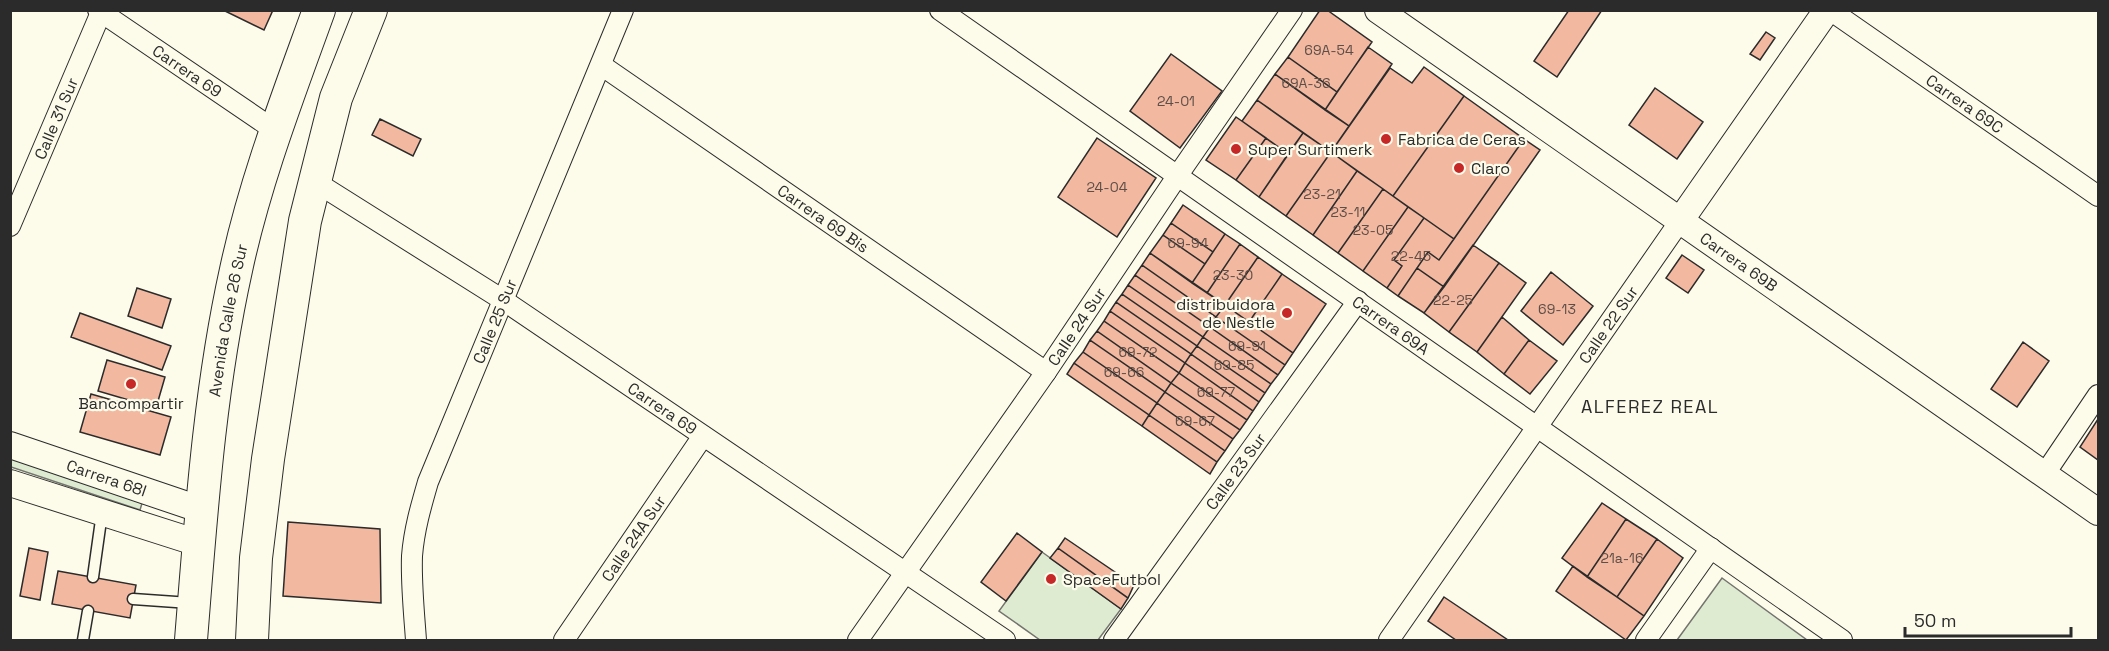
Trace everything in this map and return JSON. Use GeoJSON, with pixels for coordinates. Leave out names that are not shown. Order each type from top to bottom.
{"type":"FeatureCollection","features":[{"type":"Feature","properties":{"kind":"main road","name":"Avenida Calle 26 Sur"},"geometry":{"type":"LineString","coordinates":[[190,640],[209,432],[236,270],[254,199],[276,130],[319,10]]}},
{"type":"Feature","properties":{"kind":"main road"},"geometry":{"type":"LineString","coordinates":[[252,640],[256,558],[268,459],[305,221],[336,98],[371,10]]}},
{"type":"Feature","properties":{"kind":"street","name":"Calle 25 Sur"},"geometry":{"type":"LineString","coordinates":[[416,640],[412,554],[418,516],[428,482],[623,10]]}},
{"type":"Feature","properties":{"kind":"street","name":"Carrera 69A"},"geometry":{"type":"LineString","coordinates":[[940,10],[1842,640]]}},
{"type":"Feature","properties":{"kind":"street","name":"Calle 24 Sur"},"geometry":{"type":"LineString","coordinates":[[858,640],[1046,372],[1292,10]]}},
{"type":"Feature","properties":{"kind":"street","name":"Carrera 69B"},"geometry":{"type":"LineString","coordinates":[[1378,10],[2098,512]]}},
{"type":"Feature","properties":{"kind":"street","name":"Calle 22 Sur"},"geometry":{"type":"LineString","coordinates":[[1389,640],[1829,10]]}},
{"type":"Feature","properties":{"kind":"street","name":"Carrera 69C"},"geometry":{"type":"LineString","coordinates":[[1829,10],[2098,196]]}},
{"type":"Feature","properties":{"kind":"street","name":"Carrera 69"},"geometry":{"type":"LineString","coordinates":[[101,11],[276,130]]}},
{"type":"Feature","properties":{"kind":"street","name":"Calle 31 Sur"},"geometry":{"type":"LineString","coordinates":[[10,226],[101,11]]}},
{"type":"Feature","properties":{"kind":"street","name":"Carrera 69 Bis"},"geometry":{"type":"LineString","coordinates":[[600,66],[1046,372]]}},
{"type":"Feature","properties":{"kind":"street","name":"Carrera 69"},"geometry":{"type":"LineString","coordinates":[[314,181],[503,300],[1005,640]]}},
{"type":"Feature","properties":{"kind":"street","name":"Calle 23 Sur"},"geometry":{"type":"LineString","coordinates":[[1114,640],[1358,302]]}},
{"type":"Feature","properties":{"kind":"street"},"geometry":{"type":"LineString","coordinates":[[2044,475],[2098,395]]}},
{"type":"Feature","properties":{"kind":"street","name":"Calle 24A Sur"},"geometry":{"type":"LineString","coordinates":[[564,640],[703,436]]}},
{"type":"Feature","properties":{"kind":"street","name":"Carrera 68I"},"geometry":{"type":"LineString","coordinates":[[10,445],[202,510]]}},
{"type":"Feature","properties":{"kind":"street","name":"Carrera 68I"},"geometry":{"type":"LineString","coordinates":[[10,483],[198,543]]}},
{"type":"Feature","properties":{"kind":"street"},"geometry":{"type":"LineString","coordinates":[[1646,640],[1711,548]]}},
{"type":"Feature","properties":{"kind":"lane"},"geometry":{"type":"LineString","coordinates":[[93,577],[103,512]]}},
{"type":"Feature","properties":{"kind":"lane"},"geometry":{"type":"LineString","coordinates":[[133,599],[194,603]]}},
{"type":"Feature","properties":{"kind":"lane"},"geometry":{"type":"LineString","coordinates":[[83,640],[88,611]]}},
{"type":"Feature","properties":{"kind":"green space"},"geometry":{"type":"Polygon","coordinates":[[[11,455],[143,500],[140,510],[11,467],[11,455]]]}},
{"type":"Feature","properties":{"kind":"green space","name":"SpaceFutbol"},"geometry":{"type":"Polygon","coordinates":[[[1042,552],[1121,609],[1098,640],[1040,640],[999,611],[1042,552]]]}},
{"type":"Feature","properties":{"kind":"green space"},"geometry":{"type":"Polygon","coordinates":[[[1722,578],[1807,640],[1677,640],[1722,578]]]}},
{"type":"Feature","properties":{"kind":"building"},"geometry":{"type":"Polygon","coordinates":[[[223,10],[273,10],[264,30],[223,10]]]}},
{"type":"Feature","properties":{"kind":"building"},"geometry":{"type":"Polygon","coordinates":[[[1320,10],[1327,10],[1372,42],[1337,92],[1288,57],[1320,10]]]}},
{"type":"Feature","properties":{"kind":"building"},"geometry":{"type":"Polygon","coordinates":[[[1569,10],[1602,10],[1557,77],[1534,61],[1569,10]]]}},
{"type":"Feature","properties":{"kind":"building"},"geometry":{"type":"Polygon","coordinates":[[[1766,32],[1775,38],[1760,60],[1750,54],[1766,32]]]}},
{"type":"Feature","properties":{"kind":"building"},"geometry":{"type":"Polygon","coordinates":[[[1368,47],[1392,64],[1349,126],[1325,110],[1368,47]]]}},
{"type":"Feature","properties":{"kind":"building"},"geometry":{"type":"Polygon","coordinates":[[[1171,54],[1222,91],[1180,148],[1130,111],[1171,54]]]}},
{"type":"Feature","properties":{"kind":"building"},"geometry":{"type":"Polygon","coordinates":[[[1288,57],[1337,92],[1325,110],[1275,74],[1288,57]]]}},
{"type":"Feature","properties":{"kind":"building","name":"Fabrica de Ceras"},"geometry":{"type":"Polygon","coordinates":[[[1424,67],[1464,96],[1393,196],[1331,152],[1390,68],[1412,83],[1424,67]]]}},
{"type":"Feature","properties":{"kind":"building"},"geometry":{"type":"Polygon","coordinates":[[[1275,74],[1349,126],[1331,152],[1257,100],[1275,74]]]}},
{"type":"Feature","properties":{"kind":"building"},"geometry":{"type":"Polygon","coordinates":[[[1655,88],[1703,122],[1677,159],[1629,125],[1655,88]]]}},
{"type":"Feature","properties":{"kind":"building","name":"Claro"},"geometry":{"type":"Polygon","coordinates":[[[1464,96],[1524,139],[1454,239],[1393,196],[1464,96]]]}},
{"type":"Feature","properties":{"kind":"building"},"geometry":{"type":"Polygon","coordinates":[[[1257,100],[1303,133],[1288,154],[1242,121],[1257,100]]]}},
{"type":"Feature","properties":{"kind":"building","name":"Super Surtimerk"},"geometry":{"type":"Polygon","coordinates":[[[1236,117],[1266,138],[1236,180],[1206,160],[1236,117]]]}},
{"type":"Feature","properties":{"kind":"building"},"geometry":{"type":"Polygon","coordinates":[[[380,119],[421,139],[413,156],[372,135],[380,119]]]}},
{"type":"Feature","properties":{"kind":"building"},"geometry":{"type":"Polygon","coordinates":[[[1303,133],[1331,152],[1286,216],[1259,197],[1303,133]]]}},
{"type":"Feature","properties":{"kind":"building"},"geometry":{"type":"Polygon","coordinates":[[[1097,138],[1156,178],[1117,237],[1058,197],[1097,138]]]}},
{"type":"Feature","properties":{"kind":"building"},"geometry":{"type":"Polygon","coordinates":[[[1266,138],[1288,154],[1259,197],[1236,180],[1266,138]]]}},
{"type":"Feature","properties":{"kind":"building"},"geometry":{"type":"Polygon","coordinates":[[[1524,139],[1540,150],[1444,287],[1417,268],[1428,252],[1439,260],[1524,139]]]}},
{"type":"Feature","properties":{"kind":"building"},"geometry":{"type":"Polygon","coordinates":[[[1331,152],[1357,171],[1313,235],[1286,216],[1331,152]]]}},
{"type":"Feature","properties":{"kind":"building"},"geometry":{"type":"Polygon","coordinates":[[[1357,171],[1383,189],[1338,253],[1313,235],[1357,171]]]}},
{"type":"Feature","properties":{"kind":"building"},"geometry":{"type":"Polygon","coordinates":[[[1383,189],[1408,207],[1363,271],[1338,253],[1383,189]]]}},
{"type":"Feature","properties":{"kind":"building"},"geometry":{"type":"Polygon","coordinates":[[[1183,205],[1225,234],[1213,252],[1171,223],[1183,205]]]}},
{"type":"Feature","properties":{"kind":"building"},"geometry":{"type":"Polygon","coordinates":[[[1408,207],[1424,218],[1394,260],[1402,266],[1387,288],[1363,271],[1408,207]]]}},
{"type":"Feature","properties":{"kind":"building"},"geometry":{"type":"Polygon","coordinates":[[[1424,218],[1454,239],[1439,260],[1428,252],[1398,296],[1387,288],[1402,266],[1394,260],[1424,218]]]}},
{"type":"Feature","properties":{"kind":"building"},"geometry":{"type":"Polygon","coordinates":[[[1171,223],[1213,252],[1205,264],[1163,235],[1171,223]]]}},
{"type":"Feature","properties":{"kind":"building"},"geometry":{"type":"Polygon","coordinates":[[[1225,234],[1240,244],[1207,293],[1192,283],[1225,234]]]}},
{"type":"Feature","properties":{"kind":"building"},"geometry":{"type":"Polygon","coordinates":[[[1163,235],[1205,264],[1192,283],[1150,253],[1163,235]]]}},
{"type":"Feature","properties":{"kind":"building"},"geometry":{"type":"Polygon","coordinates":[[[1240,244],[1258,257],[1225,305],[1207,293],[1240,244]]]}},
{"type":"Feature","properties":{"kind":"building"},"geometry":{"type":"Polygon","coordinates":[[[1473,245],[1499,263],[1449,332],[1424,313],[1473,245]]]}},
{"type":"Feature","properties":{"kind":"building"},"geometry":{"type":"Polygon","coordinates":[[[1150,253],[1225,305],[1216,317],[1142,265],[1150,253]]]}},
{"type":"Feature","properties":{"kind":"building"},"geometry":{"type":"Polygon","coordinates":[[[1682,255],[1704,270],[1688,293],[1666,278],[1682,255]]]}},
{"type":"Feature","properties":{"kind":"building"},"geometry":{"type":"Polygon","coordinates":[[[1258,257],[1282,274],[1249,322],[1225,305],[1258,257]]]}},
{"type":"Feature","properties":{"kind":"building"},"geometry":{"type":"Polygon","coordinates":[[[1499,263],[1526,283],[1477,352],[1449,332],[1499,263]]]}},
{"type":"Feature","properties":{"kind":"building"},"geometry":{"type":"Polygon","coordinates":[[[1142,265],[1216,317],[1210,327],[1135,275],[1142,265]]]}},
{"type":"Feature","properties":{"kind":"building"},"geometry":{"type":"Polygon","coordinates":[[[1417,268],[1444,287],[1424,313],[1398,296],[1417,268]]]}},
{"type":"Feature","properties":{"kind":"building"},"geometry":{"type":"Polygon","coordinates":[[[1551,272],[1593,306],[1563,345],[1521,311],[1551,272]]]}},
{"type":"Feature","properties":{"kind":"building","name":"distribuidora de Nestle"},"geometry":{"type":"Polygon","coordinates":[[[1282,274],[1326,304],[1293,353],[1249,322],[1282,274]]]}},
{"type":"Feature","properties":{"kind":"building"},"geometry":{"type":"Polygon","coordinates":[[[1135,275],[1210,327],[1203,337],[1128,285],[1135,275]]]}},
{"type":"Feature","properties":{"kind":"building"},"geometry":{"type":"Polygon","coordinates":[[[1128,285],[1203,337],[1197,346],[1122,294],[1128,285]]]}},
{"type":"Feature","properties":{"kind":"building"},"geometry":{"type":"Polygon","coordinates":[[[137,288],[171,299],[162,328],[128,316],[137,288]]]}},
{"type":"Feature","properties":{"kind":"building"},"geometry":{"type":"Polygon","coordinates":[[[1122,294],[1197,346],[1191,354],[1116,302],[1122,294]]]}},
{"type":"Feature","properties":{"kind":"building"},"geometry":{"type":"Polygon","coordinates":[[[1116,302],[1191,354],[1185,363],[1110,311],[1116,302]]]}},
{"type":"Feature","properties":{"kind":"building"},"geometry":{"type":"Polygon","coordinates":[[[1225,305],[1293,353],[1285,365],[1216,317],[1225,305]]]}},
{"type":"Feature","properties":{"kind":"building"},"geometry":{"type":"Polygon","coordinates":[[[1110,311],[1185,363],[1179,373],[1104,321],[1110,311]]]}},
{"type":"Feature","properties":{"kind":"building"},"geometry":{"type":"Polygon","coordinates":[[[80,313],[171,346],[162,370],[71,337],[80,313]]]}},
{"type":"Feature","properties":{"kind":"building"},"geometry":{"type":"Polygon","coordinates":[[[1216,317],[1285,365],[1278,375],[1210,327],[1216,317]]]}},
{"type":"Feature","properties":{"kind":"building"},"geometry":{"type":"Polygon","coordinates":[[[1502,317],[1529,340],[1504,374],[1477,352],[1502,317]]]}},
{"type":"Feature","properties":{"kind":"building"},"geometry":{"type":"Polygon","coordinates":[[[1104,321],[1179,373],[1171,383],[1097,331],[1104,321]]]}},
{"type":"Feature","properties":{"kind":"building"},"geometry":{"type":"Polygon","coordinates":[[[1210,327],[1278,375],[1271,384],[1203,337],[1210,327]]]}},
{"type":"Feature","properties":{"kind":"building"},"geometry":{"type":"Polygon","coordinates":[[[1097,331],[1171,383],[1165,392],[1090,340],[1097,331]]]}},
{"type":"Feature","properties":{"kind":"building"},"geometry":{"type":"Polygon","coordinates":[[[1203,337],[1271,384],[1265,393],[1197,346],[1203,337]]]}},
{"type":"Feature","properties":{"kind":"building"},"geometry":{"type":"Polygon","coordinates":[[[1090,340],[1165,392],[1157,403],[1083,352],[1090,340]]]}},
{"type":"Feature","properties":{"kind":"building"},"geometry":{"type":"Polygon","coordinates":[[[1529,340],[1557,361],[1530,394],[1504,374],[1529,340]]]}},
{"type":"Feature","properties":{"kind":"building"},"geometry":{"type":"Polygon","coordinates":[[[2023,342],[2049,361],[2017,407],[1991,389],[2023,342]]]}},
{"type":"Feature","properties":{"kind":"building"},"geometry":{"type":"Polygon","coordinates":[[[1197,346],[1265,393],[1259,402],[1191,354],[1197,346]]]}},
{"type":"Feature","properties":{"kind":"building"},"geometry":{"type":"Polygon","coordinates":[[[1083,352],[1157,403],[1149,415],[1074,363],[1083,352]]]}},
{"type":"Feature","properties":{"kind":"building"},"geometry":{"type":"Polygon","coordinates":[[[1191,354],[1259,402],[1253,411],[1185,363],[1191,354]]]}},
{"type":"Feature","properties":{"kind":"building","name":"Bancompartir"},"geometry":{"type":"Polygon","coordinates":[[[107,360],[165,377],[156,408],[98,391],[107,360]]]}},
{"type":"Feature","properties":{"kind":"building"},"geometry":{"type":"Polygon","coordinates":[[[1074,363],[1149,415],[1142,426],[1067,374],[1074,363]]]}},
{"type":"Feature","properties":{"kind":"building"},"geometry":{"type":"Polygon","coordinates":[[[1185,363],[1253,411],[1247,420],[1179,373],[1185,363]]]}},
{"type":"Feature","properties":{"kind":"building"},"geometry":{"type":"Polygon","coordinates":[[[1179,373],[1247,420],[1240,430],[1171,383],[1179,373]]]}},
{"type":"Feature","properties":{"kind":"building"},"geometry":{"type":"Polygon","coordinates":[[[1171,383],[1240,430],[1233,439],[1165,392],[1171,383]]]}},
{"type":"Feature","properties":{"kind":"building"},"geometry":{"type":"Polygon","coordinates":[[[1165,392],[1233,439],[1225,451],[1157,403],[1165,392]]]}},
{"type":"Feature","properties":{"kind":"building"},"geometry":{"type":"Polygon","coordinates":[[[91,394],[171,417],[160,455],[80,432],[91,394]]]}},
{"type":"Feature","properties":{"kind":"building"},"geometry":{"type":"Polygon","coordinates":[[[1157,403],[1225,451],[1217,462],[1149,415],[1157,403]]]}},
{"type":"Feature","properties":{"kind":"building"},"geometry":{"type":"Polygon","coordinates":[[[1149,415],[1217,462],[1210,474],[1142,426],[1149,415]]]}},
{"type":"Feature","properties":{"kind":"building"},"geometry":{"type":"Polygon","coordinates":[[[2098,419],[2098,460],[2080,447],[2098,419]]]}},
{"type":"Feature","properties":{"kind":"building"},"geometry":{"type":"Polygon","coordinates":[[[1602,503],[1626,519],[1587,577],[1562,558],[1602,503]]]}},
{"type":"Feature","properties":{"kind":"building"},"geometry":{"type":"Polygon","coordinates":[[[1626,519],[1657,539],[1617,597],[1587,577],[1626,519]]]}},
{"type":"Feature","properties":{"kind":"building"},"geometry":{"type":"Polygon","coordinates":[[[288,522],[380,529],[381,603],[283,596],[288,522]]]}},
{"type":"Feature","properties":{"kind":"building"},"geometry":{"type":"Polygon","coordinates":[[[1017,533],[1042,552],[1006,601],[981,582],[1017,533]]]}},
{"type":"Feature","properties":{"kind":"building"},"geometry":{"type":"Polygon","coordinates":[[[1065,538],[1134,585],[1128,598],[1058,548],[1065,538]]]}},
{"type":"Feature","properties":{"kind":"building"},"geometry":{"type":"Polygon","coordinates":[[[1657,539],[1683,558],[1644,616],[1617,597],[1657,539]]]}},
{"type":"Feature","properties":{"kind":"building"},"geometry":{"type":"Polygon","coordinates":[[[29,548],[48,552],[40,600],[20,596],[29,548]]]}},
{"type":"Feature","properties":{"kind":"building"},"geometry":{"type":"Polygon","coordinates":[[[1058,548],[1128,598],[1121,609],[1050,558],[1058,548]]]}},
{"type":"Feature","properties":{"kind":"building"},"geometry":{"type":"Polygon","coordinates":[[[1573,566],[1644,616],[1626,640],[1556,591],[1573,566]]]}},
{"type":"Feature","properties":{"kind":"building"},"geometry":{"type":"Polygon","coordinates":[[[58,571],[136,585],[130,618],[52,604],[58,571]]]}},
{"type":"Feature","properties":{"kind":"building"},"geometry":{"type":"Polygon","coordinates":[[[1444,597],[1508,640],[1456,640],[1428,621],[1444,597]]]}},
{"type":"Feature","properties":{"kind":"place","name":"Fabrica de Ceras"},"geometry":{"type":"Point","coordinates":[1386,139]}},
{"type":"Feature","properties":{"kind":"place","name":"Super Surtimerk"},"geometry":{"type":"Point","coordinates":[1236,149]}},
{"type":"Feature","properties":{"kind":"place","name":"Claro"},"geometry":{"type":"Point","coordinates":[1459,168]}},
{"type":"Feature","properties":{"kind":"place","name":"distribuidora de Nestle"},"geometry":{"type":"Point","coordinates":[1287,313]}},
{"type":"Feature","properties":{"kind":"place","name":"Bancompartir"},"geometry":{"type":"Point","coordinates":[131,384]}},
{"type":"Feature","properties":{"kind":"place","name":"SpaceFutbol"},"geometry":{"type":"Point","coordinates":[1051,579]}},
{"type":"Feature","properties":{"kind":"district","name":"ALFEREZ REAL"},"geometry":{"type":"Point","coordinates":[1650,407]}}]}
